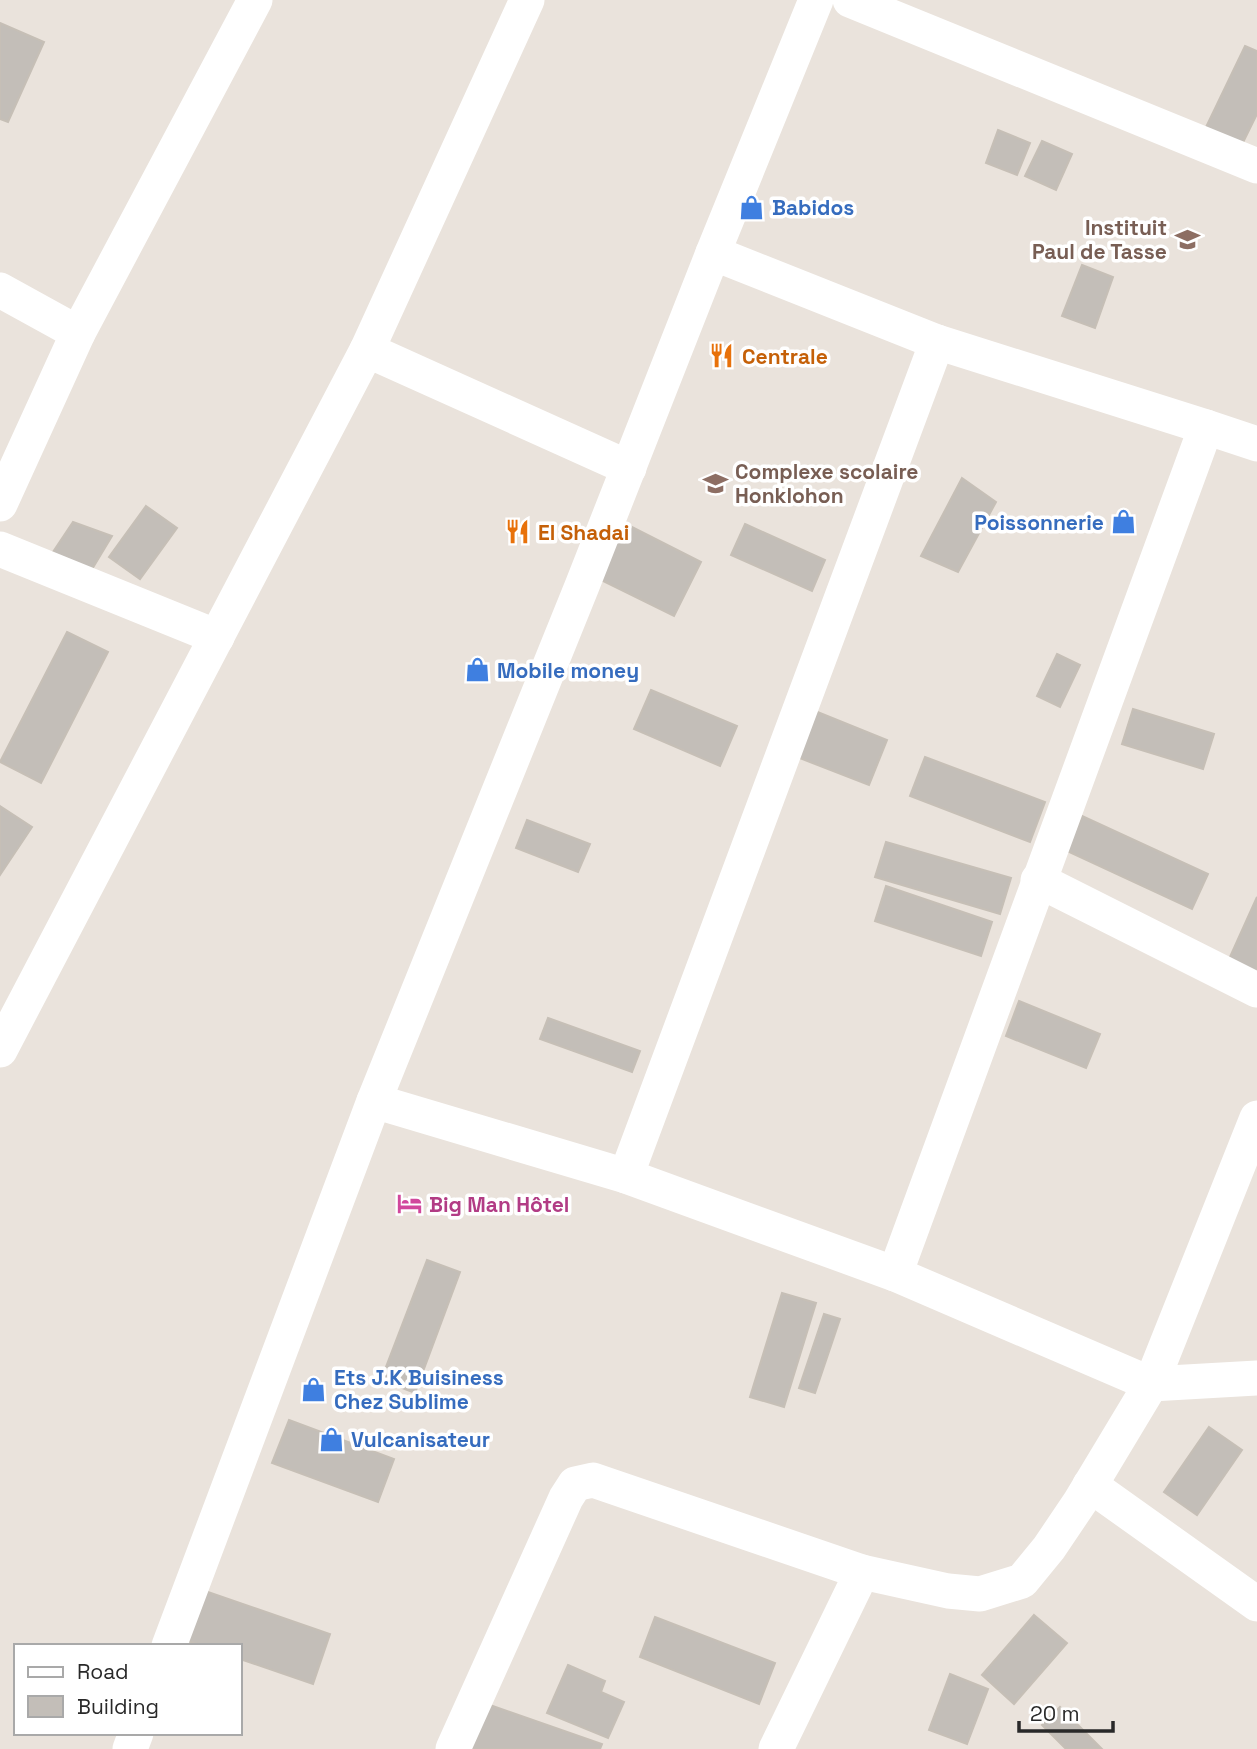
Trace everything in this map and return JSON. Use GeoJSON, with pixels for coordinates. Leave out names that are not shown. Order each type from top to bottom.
{"type":"FeatureCollection","features":[{"type":"Feature","properties":{"kind":"street"},"geometry":{"type":"LineString","coordinates":[[0,504],[78,333],[255,0]]}},
{"type":"Feature","properties":{"kind":"street"},"geometry":{"type":"LineString","coordinates":[[0,1050],[367,350],[527,0]]}},
{"type":"Feature","properties":{"kind":"street"},"geometry":{"type":"LineString","coordinates":[[170,1644],[374,1101],[817,0]]}},
{"type":"Feature","properties":{"kind":"street"},"geometry":{"type":"LineString","coordinates":[[850,0],[1257,166]]}},
{"type":"Feature","properties":{"kind":"street"},"geometry":{"type":"LineString","coordinates":[[713,253],[937,342],[1257,444]]}},
{"type":"Feature","properties":{"kind":"street"},"geometry":{"type":"LineString","coordinates":[[0,290],[78,333]]}},
{"type":"Feature","properties":{"kind":"street"},"geometry":{"type":"LineString","coordinates":[[626,1176],[937,342]]}},
{"type":"Feature","properties":{"kind":"street"},"geometry":{"type":"LineString","coordinates":[[367,350],[629,468]]}},
{"type":"Feature","properties":{"kind":"street"},"geometry":{"type":"LineString","coordinates":[[895,1274],[1206,427]]}},
{"type":"Feature","properties":{"kind":"street"},"geometry":{"type":"LineString","coordinates":[[0,549],[217,638]]}},
{"type":"Feature","properties":{"kind":"street"},"geometry":{"type":"LineString","coordinates":[[1038,880],[1257,990]]}},
{"type":"Feature","properties":{"kind":"street"},"geometry":{"type":"LineString","coordinates":[[374,1101],[626,1176],[895,1274],[1151,1384],[1257,1378]]}},
{"type":"Feature","properties":{"kind":"street"},"geometry":{"type":"LineString","coordinates":[[453,1749],[566,1498],[575,1484],[593,1480],[862,1572],[948,1591],[980,1594],[1022,1581],[1049,1548],[1151,1384],[1257,1118]]}},
{"type":"Feature","properties":{"kind":"street"},"geometry":{"type":"LineString","coordinates":[[1090,1485],[1257,1604]]}},
{"type":"Feature","properties":{"kind":"street"},"geometry":{"type":"LineString","coordinates":[[776,1749],[862,1572]]}},
{"type":"Feature","properties":{"kind":"building"},"geometry":{"type":"Polygon","coordinates":[[[0,23],[44,42],[8,122],[0,119],[0,23]]]}},
{"type":"Feature","properties":{"kind":"building"},"geometry":{"type":"Polygon","coordinates":[[[1245,46],[1257,51],[1257,114],[1231,167],[1195,150],[1245,46]]]}},
{"type":"Feature","properties":{"kind":"building"},"geometry":{"type":"Polygon","coordinates":[[[998,130],[1030,143],[1017,175],[986,163],[998,130]]]}},
{"type":"Feature","properties":{"kind":"building"},"geometry":{"type":"Polygon","coordinates":[[[1042,141],[1072,154],[1056,190],[1025,176],[1042,141]]]}},
{"type":"Feature","properties":{"kind":"building"},"geometry":{"type":"Polygon","coordinates":[[[1082,265],[1113,277],[1095,328],[1062,316],[1082,265]]]}},
{"type":"Feature","properties":{"kind":"building"},"geometry":{"type":"Polygon","coordinates":[[[962,478],[996,502],[958,572],[921,556],[962,478]]]}},
{"type":"Feature","properties":{"kind":"building"},"geometry":{"type":"Polygon","coordinates":[[[146,506],[177,528],[140,579],[109,557],[146,506]]]}},
{"type":"Feature","properties":{"kind":"building"},"geometry":{"type":"Polygon","coordinates":[[[620,521],[701,562],[674,616],[593,576],[620,521]]]}},
{"type":"Feature","properties":{"kind":"building"},"geometry":{"type":"Polygon","coordinates":[[[73,522],[112,536],[88,576],[51,555],[73,522]]]}},
{"type":"Feature","properties":{"kind":"building"},"geometry":{"type":"Polygon","coordinates":[[[745,524],[825,560],[812,591],[731,555],[745,524]]]}},
{"type":"Feature","properties":{"kind":"building"},"geometry":{"type":"Polygon","coordinates":[[[67,632],[108,652],[41,783],[0,762],[67,632]]]}},
{"type":"Feature","properties":{"kind":"building"},"geometry":{"type":"Polygon","coordinates":[[[1057,654],[1080,665],[1060,707],[1037,696],[1057,654]]]}},
{"type":"Feature","properties":{"kind":"building"},"geometry":{"type":"Polygon","coordinates":[[[651,690],[737,726],[720,766],[634,729],[651,690]]]}},
{"type":"Feature","properties":{"kind":"building"},"geometry":{"type":"Polygon","coordinates":[[[1133,709],[1214,734],[1203,769],[1122,744],[1133,709]]]}},
{"type":"Feature","properties":{"kind":"building"},"geometry":{"type":"Polygon","coordinates":[[[815,711],[887,740],[869,785],[797,757],[815,711]]]}},
{"type":"Feature","properties":{"kind":"building"},"geometry":{"type":"Polygon","coordinates":[[[925,757],[1045,802],[1030,842],[910,796],[925,757]]]}},
{"type":"Feature","properties":{"kind":"building"},"geometry":{"type":"Polygon","coordinates":[[[0,806],[32,827],[0,875],[0,806]]]}},
{"type":"Feature","properties":{"kind":"building"},"geometry":{"type":"Polygon","coordinates":[[[1082,816],[1208,874],[1192,909],[1065,850],[1082,816]]]}},
{"type":"Feature","properties":{"kind":"building"},"geometry":{"type":"Polygon","coordinates":[[[527,820],[590,844],[578,872],[516,848],[527,820]]]}},
{"type":"Feature","properties":{"kind":"building"},"geometry":{"type":"Polygon","coordinates":[[[886,842],[1011,878],[1000,914],[875,877],[886,842]]]}},
{"type":"Feature","properties":{"kind":"building"},"geometry":{"type":"Polygon","coordinates":[[[886,886],[992,922],[981,956],[875,921],[886,886]]]}},
{"type":"Feature","properties":{"kind":"building"},"geometry":{"type":"Polygon","coordinates":[[[1257,897],[1257,982],[1225,968],[1257,897]]]}},
{"type":"Feature","properties":{"kind":"building"},"geometry":{"type":"Polygon","coordinates":[[[1019,1001],[1100,1034],[1086,1068],[1006,1036],[1019,1001]]]}},
{"type":"Feature","properties":{"kind":"building"},"geometry":{"type":"Polygon","coordinates":[[[548,1018],[640,1051],[632,1072],[540,1039],[548,1018]]]}},
{"type":"Feature","properties":{"kind":"building"},"geometry":{"type":"Polygon","coordinates":[[[427,1260],[460,1272],[415,1393],[381,1380],[427,1260]]]}},
{"type":"Feature","properties":{"kind":"building"},"geometry":{"type":"Polygon","coordinates":[[[782,1293],[816,1303],[784,1407],[750,1397],[782,1293]]]}},
{"type":"Feature","properties":{"kind":"building"},"geometry":{"type":"Polygon","coordinates":[[[824,1314],[840,1319],[815,1393],[799,1388],[824,1314]]]}},
{"type":"Feature","properties":{"kind":"building"},"geometry":{"type":"Polygon","coordinates":[[[289,1420],[394,1459],[378,1502],[272,1463],[289,1420]]]}},
{"type":"Feature","properties":{"kind":"building"},"geometry":{"type":"Polygon","coordinates":[[[1209,1427],[1242,1450],[1197,1515],[1164,1492],[1209,1427]]]}},
{"type":"Feature","properties":{"kind":"building"},"geometry":{"type":"Polygon","coordinates":[[[205,1591],[330,1634],[313,1684],[242,1660],[242,1644],[197,1644],[188,1641],[205,1591]]]}},
{"type":"Feature","properties":{"kind":"building"},"geometry":{"type":"Polygon","coordinates":[[[1034,1615],[1067,1643],[1014,1704],[982,1675],[1034,1615]]]}},
{"type":"Feature","properties":{"kind":"building"},"geometry":{"type":"Polygon","coordinates":[[[655,1617],[775,1663],[759,1704],[640,1657],[655,1617]]]}},
{"type":"Feature","properties":{"kind":"building"},"geometry":{"type":"Polygon","coordinates":[[[568,1665],[605,1681],[601,1692],[624,1702],[608,1738],[547,1713],[568,1665]]]}},
{"type":"Feature","properties":{"kind":"building"},"geometry":{"type":"Polygon","coordinates":[[[950,1674],[988,1689],[967,1744],[929,1730],[950,1674]]]}},
{"type":"Feature","properties":{"kind":"building"},"geometry":{"type":"Polygon","coordinates":[[[487,1704],[602,1744],[600,1749],[471,1749],[487,1704]]]}},
{"type":"Feature","properties":{"kind":"building"},"geometry":{"type":"Polygon","coordinates":[[[1060,1707],[1102,1749],[1066,1749],[1042,1725],[1060,1707]]]}},
{"type":"Feature","properties":{"kind":"place","name":"Babidos"},"geometry":{"type":"Point","coordinates":[752,207]}},
{"type":"Feature","properties":{"kind":"place","name":"Instituit Paul de Tasse"},"geometry":{"type":"Point","coordinates":[1187,239]}},
{"type":"Feature","properties":{"kind":"place","name":"Centrale"},"geometry":{"type":"Point","coordinates":[722,356]}},
{"type":"Feature","properties":{"kind":"place","name":"Complexe scolaire Honklohon"},"geometry":{"type":"Point","coordinates":[715,483]}},
{"type":"Feature","properties":{"kind":"place","name":"Poissonnerie"},"geometry":{"type":"Point","coordinates":[1124,522]}},
{"type":"Feature","properties":{"kind":"place","name":"El Shadai"},"geometry":{"type":"Point","coordinates":[518,532]}},
{"type":"Feature","properties":{"kind":"place","name":"Mobile money"},"geometry":{"type":"Point","coordinates":[477,670]}},
{"type":"Feature","properties":{"kind":"place","name":"Big Man Hôtel"},"geometry":{"type":"Point","coordinates":[409,1204]}},
{"type":"Feature","properties":{"kind":"place","name":"Ets J.K Buisiness Chez Sublime"},"geometry":{"type":"Point","coordinates":[314,1389]}},
{"type":"Feature","properties":{"kind":"place","name":"Vulcanisateur"},"geometry":{"type":"Point","coordinates":[331,1439]}}]}
